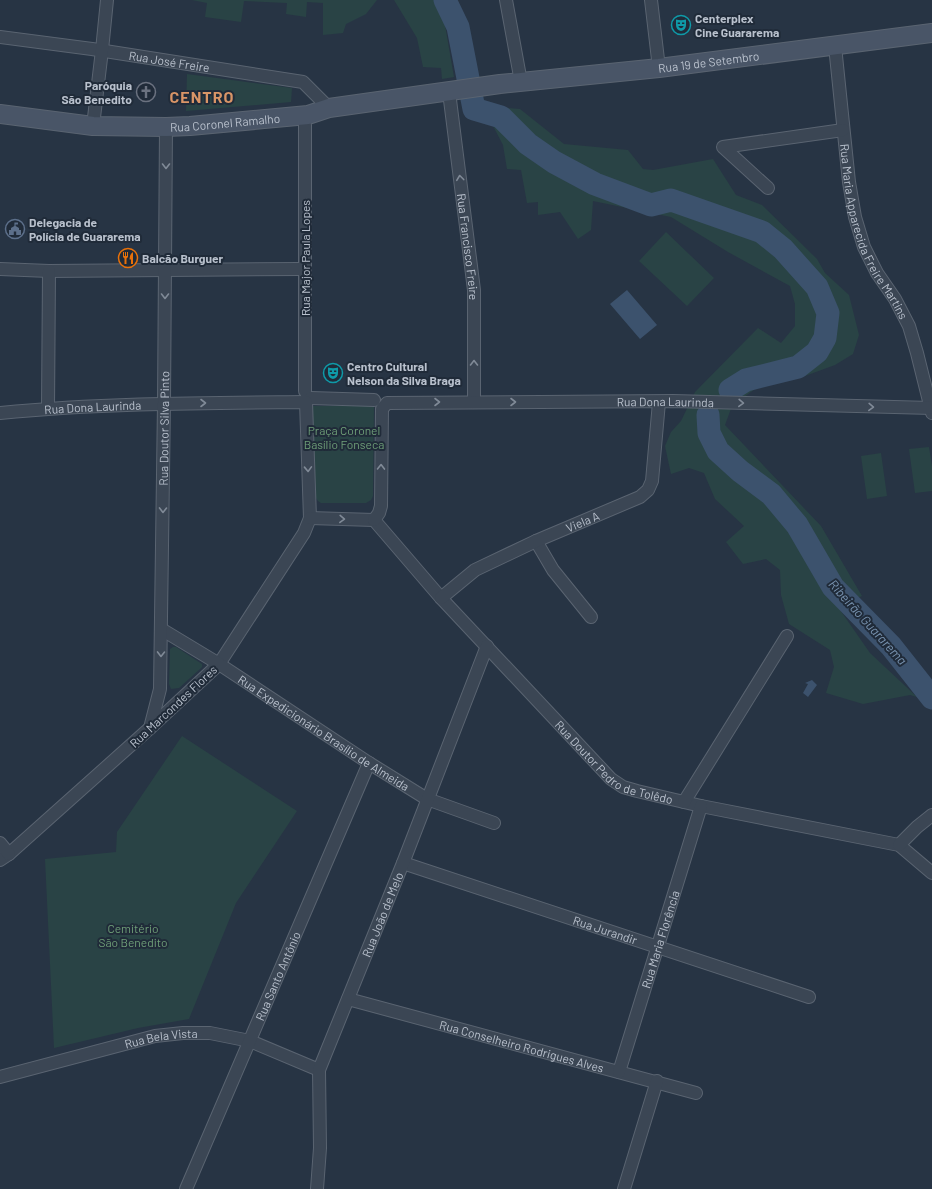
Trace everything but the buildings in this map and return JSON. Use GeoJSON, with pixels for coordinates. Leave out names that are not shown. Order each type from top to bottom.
{"type":"FeatureCollection","features":[{"type":"Feature","properties":{"kind":"main road","name":"Rua 19 de Setembro"},"geometry":{"type":"LineString","coordinates":[[454,91],[521,82],[659,68],[932,33]]}},
{"type":"Feature","properties":{"kind":"main road","name":"Rua Coronel Ramalho"},"geometry":{"type":"LineString","coordinates":[[0,114],[93,126],[190,126],[308,115],[329,108],[454,91]]}},
{"type":"Feature","properties":{"kind":"street"},"geometry":{"type":"LineString","coordinates":[[93,126],[107,0]]}},
{"type":"Feature","properties":{"kind":"street"},"geometry":{"type":"LineString","coordinates":[[506,0],[521,82]]}},
{"type":"Feature","properties":{"kind":"street"},"geometry":{"type":"LineString","coordinates":[[651,0],[659,68]]}},
{"type":"Feature","properties":{"kind":"street","name":"Rua José Freire"},"geometry":{"type":"LineString","coordinates":[[0,37],[102,50],[303,82],[329,108]]}},
{"type":"Feature","properties":{"kind":"street","name":"Rua Maria Apparecida Freire Martins"},"geometry":{"type":"LineString","coordinates":[[835,46],[849,182],[854,210],[864,247],[909,326],[932,408],[932,413]]}},
{"type":"Feature","properties":{"kind":"street","name":"Rua Francisco Freire"},"geometry":{"type":"LineString","coordinates":[[454,91],[474,290],[474,402]]}},
{"type":"Feature","properties":{"kind":"street","name":"Rua Major Paula Lopes"},"geometry":{"type":"LineString","coordinates":[[305,125],[308,397]]}},
{"type":"Feature","properties":{"kind":"street","name":"Rua Doutor Silva Pinto"},"geometry":{"type":"LineString","coordinates":[[150,728],[160,689],[166,127]]}},
{"type":"Feature","properties":{"kind":"street"},"geometry":{"type":"LineString","coordinates":[[768,188],[723,147],[843,130]]}},
{"type":"Feature","properties":{"kind":"street"},"geometry":{"type":"LineString","coordinates":[[0,269],[48,271],[300,269]]}},
{"type":"Feature","properties":{"kind":"street"},"geometry":{"type":"LineString","coordinates":[[48,271],[48,408]]}},
{"type":"Feature","properties":{"kind":"street","name":"Rua Dona Laurinda"},"geometry":{"type":"LineString","coordinates":[[0,413],[48,408],[308,397],[374,400]]}},
{"type":"Feature","properties":{"kind":"street","name":"Rua Marcondes Flores"},"geometry":{"type":"LineString","coordinates":[[5,857],[150,728],[219,664],[304,533],[310,518],[308,397]]}},
{"type":"Feature","properties":{"kind":"street","name":"Rua Dona Laurinda"},"geometry":{"type":"LineString","coordinates":[[374,520],[379,513],[380,506],[382,409],[387,403],[659,402],[932,408]]}},
{"type":"Feature","properties":{"kind":"street","name":"Viela A"},"geometry":{"type":"LineString","coordinates":[[441,598],[475,570],[536,541],[640,496],[648,490],[652,480],[659,402]]}},
{"type":"Feature","properties":{"kind":"street"},"geometry":{"type":"LineString","coordinates":[[310,518],[374,520]]}},
{"type":"Feature","properties":{"kind":"street","name":"Rua Doutor Pedro de Tolêdo"},"geometry":{"type":"LineString","coordinates":[[374,520],[441,598],[611,779],[623,787],[701,806],[899,845],[932,873]]}},
{"type":"Feature","properties":{"kind":"street"},"geometry":{"type":"LineString","coordinates":[[536,541],[553,570],[591,617]]}},
{"type":"Feature","properties":{"kind":"street","name":"Rua Expedicionário Brasílio de Almeida"},"geometry":{"type":"LineString","coordinates":[[161,629],[219,664],[369,763],[427,798],[494,823]]}},
{"type":"Feature","properties":{"kind":"street"},"geometry":{"type":"LineString","coordinates":[[684,802],[786,636]]}},
{"type":"Feature","properties":{"kind":"street","name":"Rua João de Melo"},"geometry":{"type":"LineString","coordinates":[[318,1189],[320,1148],[319,1070],[403,863],[487,646]]}},
{"type":"Feature","properties":{"kind":"street"},"geometry":{"type":"LineString","coordinates":[[160,689],[162,694],[167,698],[180,700]]}},
{"type":"Feature","properties":{"kind":"street","name":"Rua Santo Antônio"},"geometry":{"type":"LineString","coordinates":[[186,1189],[369,763]]}},
{"type":"Feature","properties":{"kind":"street","name":"Rua Maria Florência"},"geometry":{"type":"LineString","coordinates":[[619,1072],[701,806]]}},
{"type":"Feature","properties":{"kind":"street"},"geometry":{"type":"LineString","coordinates":[[899,845],[917,827],[932,816]]}},
{"type":"Feature","properties":{"kind":"street"},"geometry":{"type":"LineString","coordinates":[[0,843],[5,857]]}},
{"type":"Feature","properties":{"kind":"street","name":"Rua Jurandir"},"geometry":{"type":"LineString","coordinates":[[403,863],[809,996]]}},
{"type":"Feature","properties":{"kind":"street","name":"Rua Conselheiro Rodrigues Alves"},"geometry":{"type":"LineString","coordinates":[[348,999],[657,1081],[696,1093]]}},
{"type":"Feature","properties":{"kind":"street","name":"Rua Bela Vista"},"geometry":{"type":"LineString","coordinates":[[0,1077],[155,1036],[183,1033],[210,1033],[250,1041],[319,1070]]}},
{"type":"Feature","properties":{"kind":"street"},"geometry":{"type":"LineString","coordinates":[[624,1189],[657,1081]]}},
{"type":"Feature","properties":{"kind":"green space"},"geometry":{"type":"Polygon","coordinates":[[[192,0],[377,0],[366,14],[346,24],[343,33],[323,35],[323,3],[307,2],[306,17],[286,14],[287,3],[244,1],[241,22],[205,17],[207,3],[192,0]]]}},
{"type":"Feature","properties":{"kind":"green space"},"geometry":{"type":"Polygon","coordinates":[[[394,0],[434,0],[445,25],[454,77],[442,79],[441,68],[423,67],[417,38],[394,0]]]}},
{"type":"Feature","properties":{"kind":"green space"},"geometry":{"type":"Polygon","coordinates":[[[187,74],[292,88],[291,102],[186,111],[187,74]]]}},
{"type":"Feature","properties":{"kind":"green space"},"geometry":{"type":"Polygon","coordinates":[[[507,108],[520,109],[564,144],[628,150],[643,169],[653,170],[713,159],[736,195],[762,205],[817,259],[825,273],[849,295],[859,335],[853,354],[835,365],[805,376],[759,386],[732,406],[725,425],[821,526],[862,596],[838,607],[870,653],[917,697],[910,695],[863,704],[826,693],[834,667],[830,650],[789,624],[781,595],[780,570],[766,559],[743,564],[726,542],[744,526],[715,499],[704,473],[689,468],[671,474],[665,446],[671,432],[681,421],[695,392],[758,328],[781,343],[795,326],[795,304],[790,286],[728,252],[671,217],[593,201],[591,230],[578,239],[560,212],[538,215],[538,202],[527,203],[521,170],[507,169],[503,145],[491,122],[506,115],[507,108]]]}},
{"type":"Feature","properties":{"kind":"green space"},"geometry":{"type":"Polygon","coordinates":[[[666,232],[714,278],[687,306],[639,261],[666,232]]]}},
{"type":"Feature","properties":{"kind":"green space","name":"Praça Coronel Basílio Fonseca"},"geometry":{"type":"Polygon","coordinates":[[[312,406],[374,406],[373,496],[371,500],[366,503],[321,503],[316,498],[312,406]]]}},
{"type":"Feature","properties":{"kind":"green space"},"geometry":{"type":"Polygon","coordinates":[[[929,447],[932,466],[932,491],[915,493],[909,449],[929,447]]]}},
{"type":"Feature","properties":{"kind":"green space"},"geometry":{"type":"Polygon","coordinates":[[[881,453],[887,496],[867,499],[861,456],[881,453]]]}},
{"type":"Feature","properties":{"kind":"green space"},"geometry":{"type":"Polygon","coordinates":[[[176,647],[202,664],[202,667],[179,688],[171,689],[169,684],[170,649],[176,647]]]}},
{"type":"Feature","properties":{"kind":"green space","name":"Cemitério São Benedito"},"geometry":{"type":"Polygon","coordinates":[[[182,736],[297,811],[236,903],[189,1019],[138,1028],[54,1048],[45,859],[116,852],[117,832],[182,736]]]}},
{"type":"Feature","properties":{"kind":"water"},"geometry":{"type":"Polygon","coordinates":[[[627,290],[657,325],[640,339],[610,304],[627,290]]]}},
{"type":"Feature","properties":{"kind":"water"},"geometry":{"type":"Polygon","coordinates":[[[812,680],[817,685],[808,697],[803,693],[808,684],[805,683],[812,680]]]}},
{"type":"Feature","properties":{"kind":"waterway","name":"Ribeirão Guararema"},"geometry":{"type":"LineString","coordinates":[[445,0],[458,27],[474,109],[501,117],[528,144],[554,162],[595,184],[651,205],[671,200],[762,232],[783,249],[817,287],[828,313],[825,338],[817,352],[798,367],[746,380],[730,390]]}},
{"type":"Feature","properties":{"kind":"waterway","name":"Ribeirão Guararema"},"geometry":{"type":"LineString","coordinates":[[708,415],[709,433],[718,451],[740,471],[771,494],[797,525],[833,587],[891,646],[932,698]]}},
{"type":"Feature","properties":{"kind":"place","name":"Centerplex Cine Guararema"},"geometry":{"type":"Point","coordinates":[681,25]}},
{"type":"Feature","properties":{"kind":"place","name":"Paróquia São Benedito"},"geometry":{"type":"Point","coordinates":[146,92]}},
{"type":"Feature","properties":{"kind":"place","name":"Delegacia de Polícia de Guararema"},"geometry":{"type":"Point","coordinates":[15,229]}},
{"type":"Feature","properties":{"kind":"place","name":"Balcão Burguer"},"geometry":{"type":"Point","coordinates":[128,258]}},
{"type":"Feature","properties":{"kind":"place","name":"Centro Cultural Nelson da Silva Braga"},"geometry":{"type":"Point","coordinates":[333,373]}},
{"type":"Feature","properties":{"kind":"district","name":"CENTRO"},"geometry":{"type":"Point","coordinates":[202,96]}}]}
